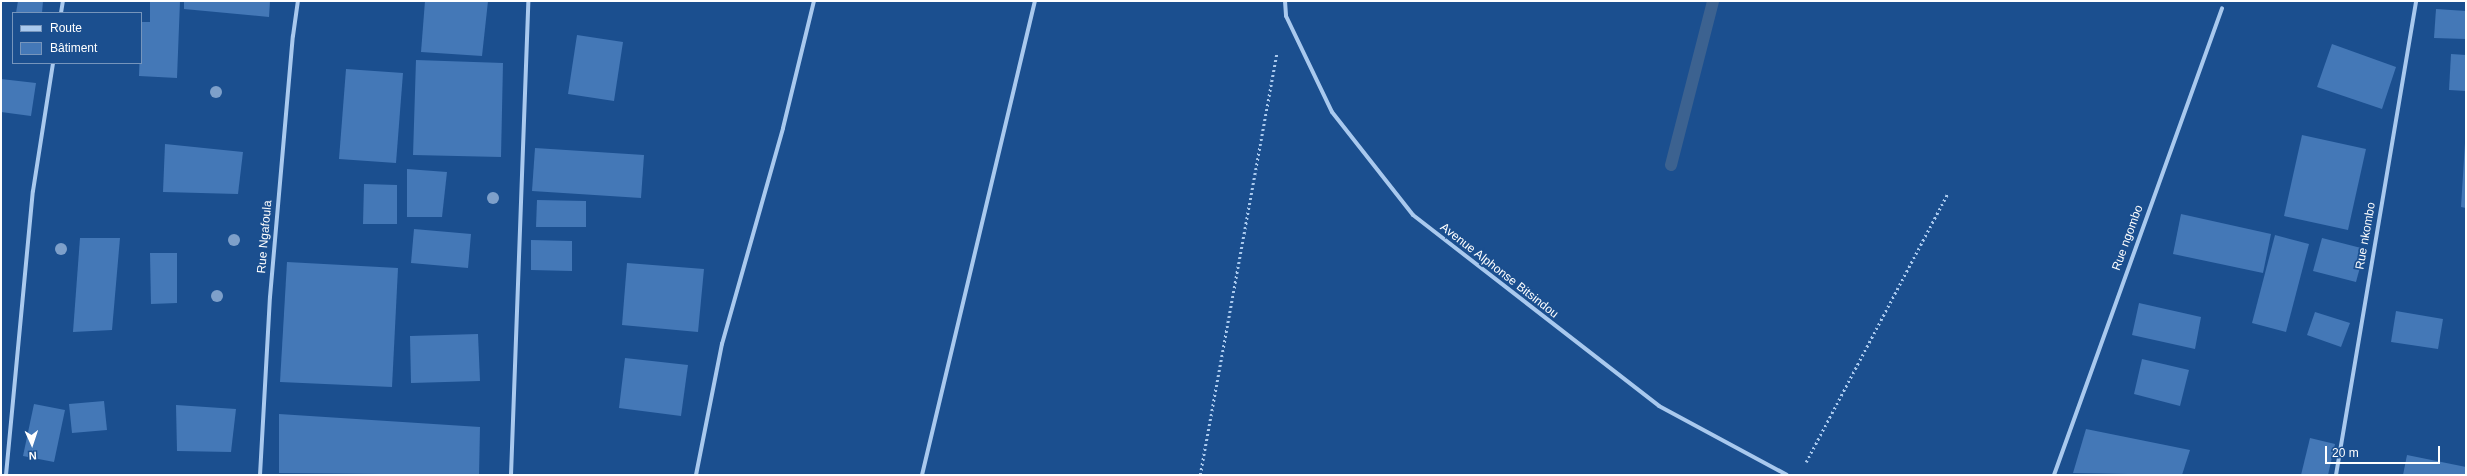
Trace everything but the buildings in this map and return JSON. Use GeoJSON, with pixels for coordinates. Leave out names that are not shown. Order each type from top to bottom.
{"type":"FeatureCollection","features":[{"type":"Feature","properties":{"kind":"street"},"geometry":{"type":"LineString","coordinates":[[61,12],[63,1]]}},
{"type":"Feature","properties":{"kind":"street","name":"Rue Ngafoula"},"geometry":{"type":"LineString","coordinates":[[260,475],[270,289],[298,1]]}},
{"type":"Feature","properties":{"kind":"street"},"geometry":{"type":"LineString","coordinates":[[511,475],[528,1]]}},
{"type":"Feature","properties":{"kind":"street"},"geometry":{"type":"LineString","coordinates":[[696,475],[722,344],[783,128],[814,1]]}},
{"type":"Feature","properties":{"kind":"street"},"geometry":{"type":"LineString","coordinates":[[922,475],[1035,1]]}},
{"type":"Feature","properties":{"kind":"street","name":"Avenue Alphonse Bitsindou"},"geometry":{"type":"LineString","coordinates":[[1285,1],[1286,16],[1332,112],[1413,215],[1660,406],[1787,475]]}},
{"type":"Feature","properties":{"kind":"street","name":"Rue nkombo"},"geometry":{"type":"LineString","coordinates":[[2336,475],[2416,1]]}},
{"type":"Feature","properties":{"kind":"street","name":"Rue ngombo"},"geometry":{"type":"LineString","coordinates":[[2054,475],[2222,8]]}},
{"type":"Feature","properties":{"kind":"street"},"geometry":{"type":"LineString","coordinates":[[6,475],[33,191],[53,64]]}},
{"type":"Feature","properties":{"kind":"path"},"geometry":{"type":"LineString","coordinates":[[1200,475],[1268,94],[1286,16]]}},
{"type":"Feature","properties":{"kind":"path"},"geometry":{"type":"LineString","coordinates":[[1803,468],[1948,193]]}},
{"type":"Feature","properties":{"kind":"waterway"},"geometry":{"type":"LineString","coordinates":[[1671,165],[1713,1]]}}]}
